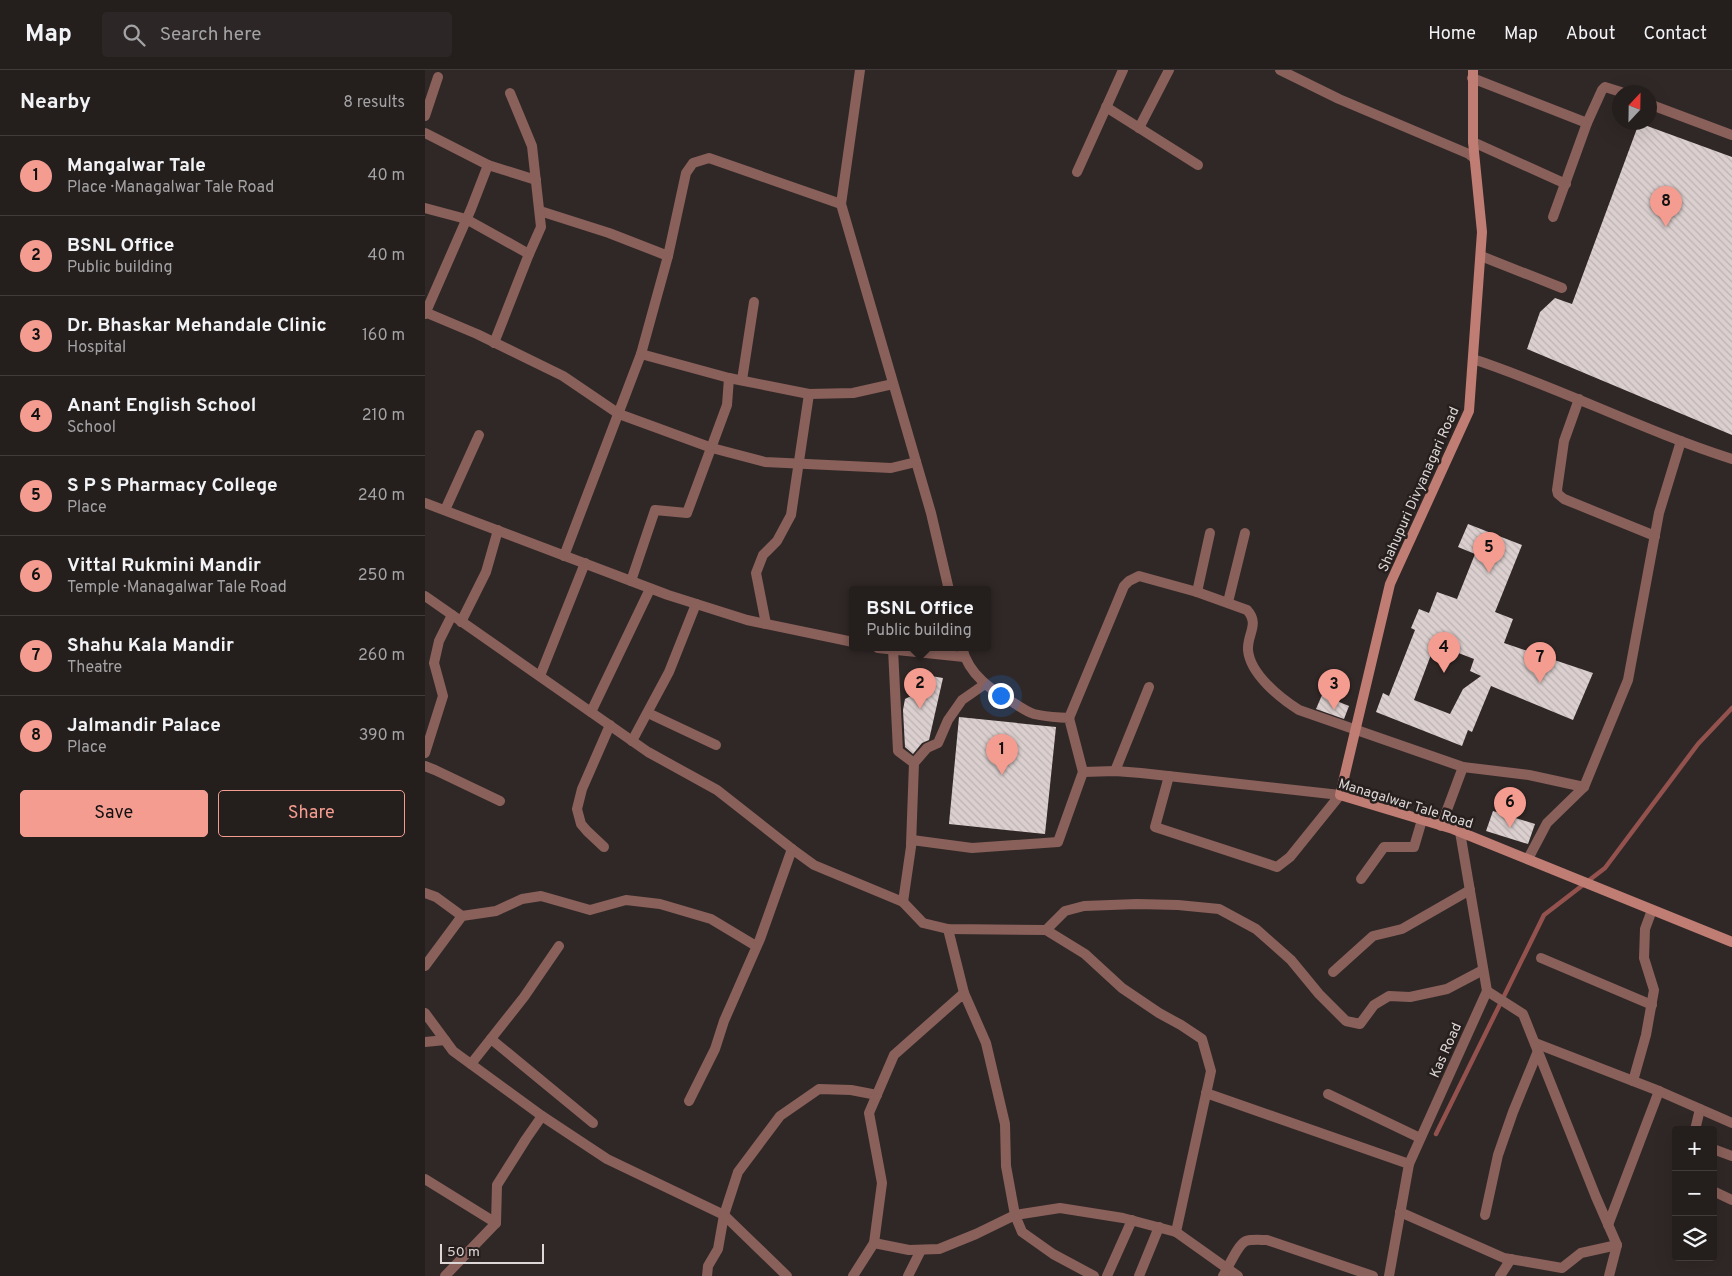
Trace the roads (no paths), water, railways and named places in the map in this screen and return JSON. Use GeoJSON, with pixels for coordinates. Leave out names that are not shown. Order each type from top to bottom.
{"type":"FeatureCollection","features":[{"type":"Feature","properties":{"kind":"main road","name":"Shahupuri Divyanagari Road"},"geometry":{"type":"LineString","coordinates":[[1340,795],[1390,584],[1469,411],[1482,232],[1474,158],[1472,74]]}},
{"type":"Feature","properties":{"kind":"main road","name":"Managalwar Tale Road"},"geometry":{"type":"LineString","coordinates":[[1340,795],[1460,832],[1732,942]]}},
{"type":"Feature","properties":{"kind":"street"},"geometry":{"type":"LineString","coordinates":[[859,70],[841,204],[931,513],[948,586]]}},
{"type":"Feature","properties":{"kind":"street"},"geometry":{"type":"LineString","coordinates":[[1077,172],[1123,70]]}},
{"type":"Feature","properties":{"kind":"street"},"geometry":{"type":"LineString","coordinates":[[1139,128],[1169,70]]}},
{"type":"Feature","properties":{"kind":"street"},"geometry":{"type":"LineString","coordinates":[[1279,70],[1339,99],[1469,154],[1474,158]]}},
{"type":"Feature","properties":{"kind":"street"},"geometry":{"type":"LineString","coordinates":[[1472,74],[1587,123]]}},
{"type":"Feature","properties":{"kind":"street"},"geometry":{"type":"LineString","coordinates":[[425,116],[439,77]]}},
{"type":"Feature","properties":{"kind":"street"},"geometry":{"type":"LineString","coordinates":[[1553,217],[1587,123],[1602,90],[1605,87],[1612,89]]}},
{"type":"Feature","properties":{"kind":"street"},"geometry":{"type":"LineString","coordinates":[[494,343],[541,227],[532,146],[510,93]]}},
{"type":"Feature","properties":{"kind":"street"},"geometry":{"type":"LineString","coordinates":[[1106,107],[1198,165]]}},
{"type":"Feature","properties":{"kind":"street"},"geometry":{"type":"LineString","coordinates":[[1657,107],[1732,135]]}},
{"type":"Feature","properties":{"kind":"street"},"geometry":{"type":"LineString","coordinates":[[425,133],[488,165],[536,180]]}},
{"type":"Feature","properties":{"kind":"street"},"geometry":{"type":"LineString","coordinates":[[1473,142],[1565,184]]}},
{"type":"Feature","properties":{"kind":"street"},"geometry":{"type":"LineString","coordinates":[[564,556],[641,354],[668,256],[686,173],[693,163],[709,158],[841,204]]}},
{"type":"Feature","properties":{"kind":"street"},"geometry":{"type":"LineString","coordinates":[[488,165],[425,313],[477,334],[563,376],[619,414],[712,448],[765,462],[891,468],[916,462]]}},
{"type":"Feature","properties":{"kind":"street"},"geometry":{"type":"LineString","coordinates":[[425,208],[466,219],[529,254]]}},
{"type":"Feature","properties":{"kind":"street"},"geometry":{"type":"LineString","coordinates":[[540,210],[609,233],[668,256]]}},
{"type":"Feature","properties":{"kind":"street"},"geometry":{"type":"LineString","coordinates":[[1481,256],[1562,288]]}},
{"type":"Feature","properties":{"kind":"street"},"geometry":{"type":"LineString","coordinates":[[742,380],[754,302]]}},
{"type":"Feature","properties":{"kind":"street"},"geometry":{"type":"LineString","coordinates":[[641,354],[729,378],[809,394],[853,393],[893,384]]}},
{"type":"Feature","properties":{"kind":"street"},"geometry":{"type":"LineString","coordinates":[[1473,359],[1511,372],[1681,441],[1732,459]]}},
{"type":"Feature","properties":{"kind":"street"},"geometry":{"type":"LineString","coordinates":[[631,581],[655,510],[687,513],[727,405],[729,378]]}},
{"type":"Feature","properties":{"kind":"street"},"geometry":{"type":"LineString","coordinates":[[766,624],[756,573],[763,555],[777,541],[791,514],[809,394]]}},
{"type":"Feature","properties":{"kind":"street"},"geometry":{"type":"LineString","coordinates":[[1579,399],[1564,441],[1558,494],[1564,499],[1655,536]]}},
{"type":"Feature","properties":{"kind":"street"},"geometry":{"type":"LineString","coordinates":[[445,510],[479,435]]}},
{"type":"Feature","properties":{"kind":"street"},"geometry":{"type":"LineString","coordinates":[[1528,859],[1547,823],[1585,787],[1628,680],[1659,513],[1681,441]]}},
{"type":"Feature","properties":{"kind":"street"},"geometry":{"type":"LineString","coordinates":[[425,503],[696,604],[747,620],[849,641]]}},
{"type":"Feature","properties":{"kind":"street"},"geometry":{"type":"LineString","coordinates":[[461,622],[486,572],[498,530]]}},
{"type":"Feature","properties":{"kind":"street"},"geometry":{"type":"LineString","coordinates":[[1197,592],[1210,533]]}},
{"type":"Feature","properties":{"kind":"street"},"geometry":{"type":"LineString","coordinates":[[1228,602],[1245,533]]}},
{"type":"Feature","properties":{"kind":"street"},"geometry":{"type":"LineString","coordinates":[[540,676],[585,564]]}},
{"type":"Feature","properties":{"kind":"street"},"geometry":{"type":"LineString","coordinates":[[911,845],[912,840],[972,848],[1058,842],[1083,772],[1069,718],[1124,586],[1139,576],[1197,592],[1247,610],[1251,614],[1254,625],[1248,648],[1249,657],[1259,675],[1282,699],[1299,710],[1463,768],[1529,775],[1585,787]]}},
{"type":"Feature","properties":{"kind":"street"},"geometry":{"type":"LineString","coordinates":[[591,712],[650,588]]}},
{"type":"Feature","properties":{"kind":"street"},"geometry":{"type":"LineString","coordinates":[[425,596],[648,752],[717,790],[815,865],[903,902],[923,923],[948,929],[1046,930],[1085,954],[1122,988],[1203,1039],[1211,1071],[1176,1232]]}},
{"type":"Feature","properties":{"kind":"street"},"geometry":{"type":"LineString","coordinates":[[632,741],[669,672],[696,604]]}},
{"type":"Feature","properties":{"kind":"street"},"geometry":{"type":"LineString","coordinates":[[425,753],[443,696],[434,663],[439,641],[452,615]]}},
{"type":"Feature","properties":{"kind":"street"},"geometry":{"type":"LineString","coordinates":[[893,651],[898,751],[901,755],[915,763]]}},
{"type":"Feature","properties":{"kind":"street"},"geometry":{"type":"LineString","coordinates":[[940,651],[963,652],[972,670],[985,684],[1033,714],[1069,718]]}},
{"type":"Feature","properties":{"kind":"street"},"geometry":{"type":"LineString","coordinates":[[903,902],[911,845],[915,763],[927,748],[938,743],[947,720],[962,700],[985,684]]}},
{"type":"Feature","properties":{"kind":"street"},"geometry":{"type":"LineString","coordinates":[[1115,771],[1149,687]]}},
{"type":"Feature","properties":{"kind":"street"},"geometry":{"type":"LineString","coordinates":[[648,713],[715,745]]}},
{"type":"Feature","properties":{"kind":"street"},"geometry":{"type":"LineString","coordinates":[[604,847],[581,824],[577,809],[582,788],[610,725]]}},
{"type":"Feature","properties":{"kind":"street"},"geometry":{"type":"LineString","coordinates":[[425,766],[500,801]]}},
{"type":"Feature","properties":{"kind":"street"},"geometry":{"type":"LineString","coordinates":[[1441,826],[1463,768]]}},
{"type":"Feature","properties":{"kind":"street","name":"Managalwar Tale Road"},"geometry":{"type":"LineString","coordinates":[[1083,772],[1115,771],[1340,795]]}},
{"type":"Feature","properties":{"kind":"street"},"geometry":{"type":"LineString","coordinates":[[1169,776],[1155,827],[1277,867],[1290,857],[1340,795]]}},
{"type":"Feature","properties":{"kind":"street"},"geometry":{"type":"LineString","coordinates":[[1361,879],[1385,847],[1413,847],[1422,820]]}},
{"type":"Feature","properties":{"kind":"street"},"geometry":{"type":"LineString","coordinates":[[1460,832],[1487,991],[1523,1014],[1617,1245],[1609,1276]]}},
{"type":"Feature","properties":{"kind":"street"},"geometry":{"type":"LineString","coordinates":[[689,1101],[715,1049],[724,1021],[756,946],[792,849]]}},
{"type":"Feature","properties":{"kind":"street"},"geometry":{"type":"LineString","coordinates":[[1333,972],[1373,936],[1402,929],[1470,890]]}},
{"type":"Feature","properties":{"kind":"street"},"geometry":{"type":"LineString","coordinates":[[425,893],[436,897],[461,916],[497,912],[522,899],[541,896],[590,910],[626,900],[660,904],[711,920],[756,946]]}},
{"type":"Feature","properties":{"kind":"street"},"geometry":{"type":"LineString","coordinates":[[1046,930],[1065,911],[1084,906],[1137,904],[1219,909],[1257,930],[1291,960],[1319,994],[1346,1021],[1360,1024],[1374,1005],[1389,996],[1410,996],[1447,989],[1483,970]]}},
{"type":"Feature","properties":{"kind":"street"},"geometry":{"type":"LineString","coordinates":[[1633,1081],[1646,1035],[1654,990],[1644,958],[1645,930],[1652,910]]}},
{"type":"Feature","properties":{"kind":"street"},"geometry":{"type":"LineString","coordinates":[[425,966],[461,916]]}},
{"type":"Feature","properties":{"kind":"street"},"geometry":{"type":"LineString","coordinates":[[948,929],[964,993],[989,1052],[1005,1124],[1006,1166],[1015,1214],[1022,1232],[1053,1254],[1094,1276]]}},
{"type":"Feature","properties":{"kind":"street"},"geometry":{"type":"LineString","coordinates":[[471,1064],[524,997],[559,946]]}},
{"type":"Feature","properties":{"kind":"street"},"geometry":{"type":"LineString","coordinates":[[1541,958],[1651,1004]]}},
{"type":"Feature","properties":{"kind":"street","name":"Kas Road"},"geometry":{"type":"LineString","coordinates":[[1389,1276],[1409,1164],[1487,991]]}},
{"type":"Feature","properties":{"kind":"street"},"geometry":{"type":"LineString","coordinates":[[853,1276],[874,1243],[882,1182],[869,1113],[894,1056],[964,993]]}},
{"type":"Feature","properties":{"kind":"street"},"geometry":{"type":"LineString","coordinates":[[425,1013],[453,1051],[542,1116],[607,1159],[724,1215],[787,1276]]}},
{"type":"Feature","properties":{"kind":"street"},"geometry":{"type":"LineString","coordinates":[[491,1039],[593,1123]]}},
{"type":"Feature","properties":{"kind":"street"},"geometry":{"type":"LineString","coordinates":[[425,1042],[445,1040]]}},
{"type":"Feature","properties":{"kind":"street"},"geometry":{"type":"LineString","coordinates":[[1537,1047],[1659,1091],[1732,1123]]}},
{"type":"Feature","properties":{"kind":"street"},"geometry":{"type":"LineString","coordinates":[[1485,1215],[1498,1155],[1537,1047]]}},
{"type":"Feature","properties":{"kind":"street"},"geometry":{"type":"LineString","coordinates":[[707,1276],[708,1266],[718,1250],[724,1215],[738,1172],[780,1116],[819,1089],[851,1090],[877,1095]]}},
{"type":"Feature","properties":{"kind":"street"},"geometry":{"type":"LineString","coordinates":[[1608,1225],[1659,1091]]}},
{"type":"Feature","properties":{"kind":"street"},"geometry":{"type":"LineString","coordinates":[[1206,1092],[1409,1164]]}},
{"type":"Feature","properties":{"kind":"street"},"geometry":{"type":"LineString","coordinates":[[1329,1094],[1420,1138]]}},
{"type":"Feature","properties":{"kind":"street"},"geometry":{"type":"LineString","coordinates":[[1696,1126],[1700,1109]]}},
{"type":"Feature","properties":{"kind":"street"},"geometry":{"type":"LineString","coordinates":[[445,1276],[496,1223],[497,1185],[542,1116]]}},
{"type":"Feature","properties":{"kind":"street"},"geometry":{"type":"LineString","coordinates":[[1717,1150],[1732,1156]]}},
{"type":"Feature","properties":{"kind":"street"},"geometry":{"type":"LineString","coordinates":[[425,1179],[496,1223]]}},
{"type":"Feature","properties":{"kind":"street"},"geometry":{"type":"LineString","coordinates":[[1717,1193],[1732,1200]]}},
{"type":"Feature","properties":{"kind":"street"},"geometry":{"type":"LineString","coordinates":[[874,1243],[909,1250],[939,1249],[976,1234],[1015,1214],[1060,1208],[1132,1220],[1176,1232],[1225,1272],[1238,1276]]}},
{"type":"Feature","properties":{"kind":"street"},"geometry":{"type":"LineString","coordinates":[[1400,1212],[1504,1258],[1562,1268],[1581,1253],[1617,1245]]}},
{"type":"Feature","properties":{"kind":"street"},"geometry":{"type":"LineString","coordinates":[[1107,1276],[1132,1220]]}},
{"type":"Feature","properties":{"kind":"street"},"geometry":{"type":"LineString","coordinates":[[1139,1276],[1159,1227]]}},
{"type":"Feature","properties":{"kind":"street"},"geometry":{"type":"LineString","coordinates":[[1225,1272],[1239,1247],[1245,1241],[1262,1240],[1373,1276]]}},
{"type":"Feature","properties":{"kind":"street"},"geometry":{"type":"LineString","coordinates":[[908,1276],[921,1250]]}},
{"type":"Feature","properties":{"kind":"street"},"geometry":{"type":"LineString","coordinates":[[1500,1276],[1511,1259]]}},
{"type":"Feature","properties":{"kind":"waterway"},"geometry":{"type":"LineString","coordinates":[[1436,1134],[1544,915],[1605,868],[1698,744],[1732,708]]}},
{"type":"Feature","properties":{"kind":"place","name":"Jalmandir Palace"},"geometry":{"type":"Point","coordinates":[1666,227]}},
{"type":"Feature","properties":{"kind":"place","name":"S P S Pharmacy College"},"geometry":{"type":"Point","coordinates":[1489,573]}},
{"type":"Feature","properties":{"kind":"place","name":"Anant English School"},"geometry":{"type":"Point","coordinates":[1444,673]}},
{"type":"Feature","properties":{"kind":"place","name":"Shahu Kala Mandir"},"geometry":{"type":"Point","coordinates":[1540,683]}},
{"type":"Feature","properties":{"kind":"place","name":"BSNL Office"},"geometry":{"type":"Point","coordinates":[920,709]}},
{"type":"Feature","properties":{"kind":"place","name":"Dr. Bhaskar Mehandale Clinic"},"geometry":{"type":"Point","coordinates":[1334,710]}},
{"type":"Feature","properties":{"kind":"place","name":"Mangalwar Tale"},"geometry":{"type":"Point","coordinates":[1002,775]}},
{"type":"Feature","properties":{"kind":"place","name":"Vittal Rukmini Mandir"},"geometry":{"type":"Point","coordinates":[1510,828]}}]}
